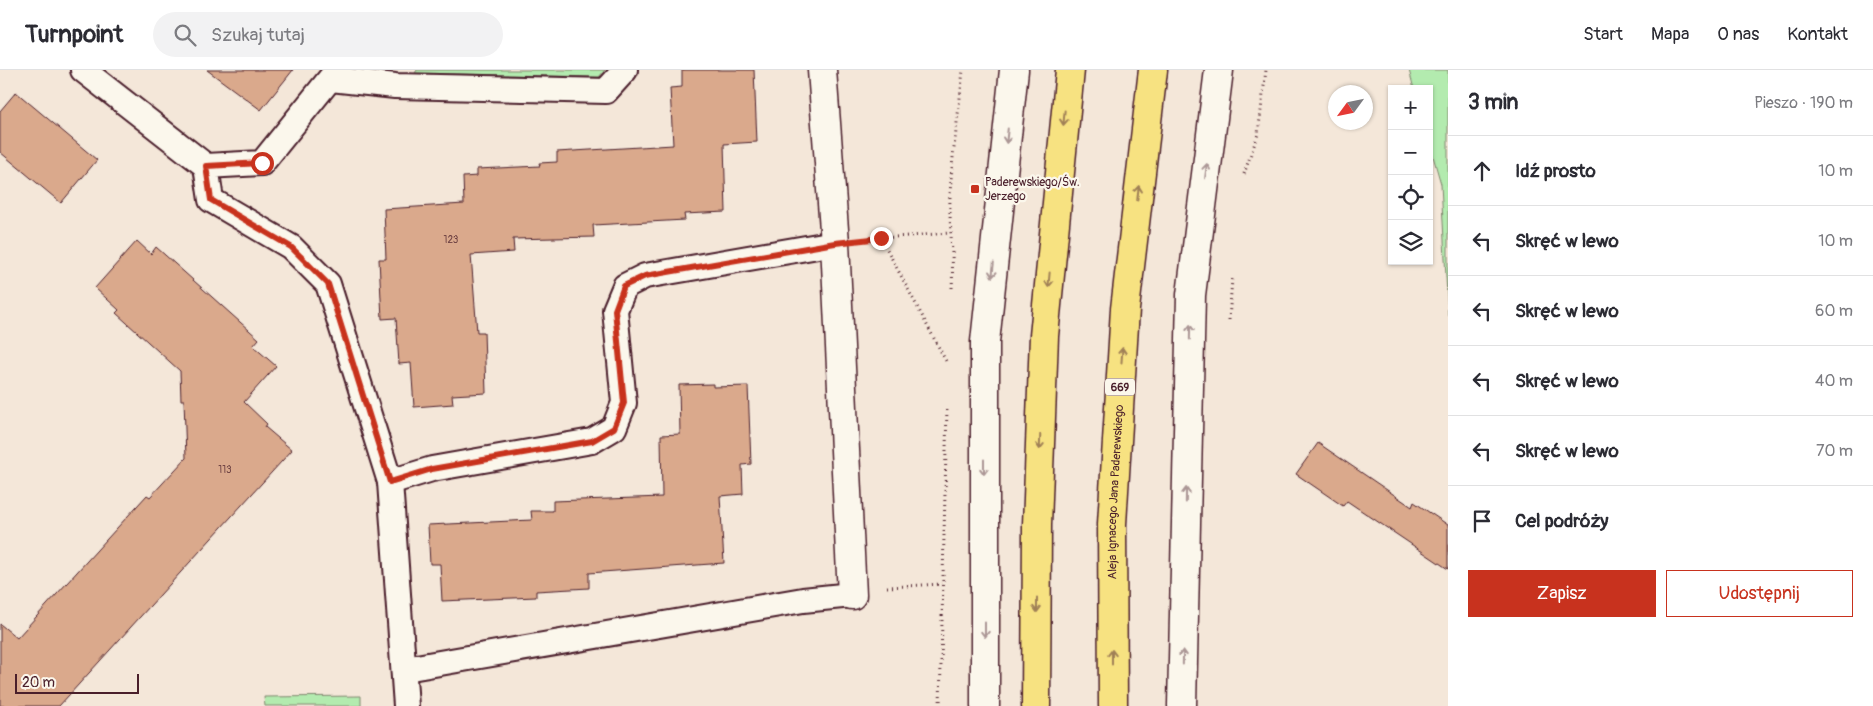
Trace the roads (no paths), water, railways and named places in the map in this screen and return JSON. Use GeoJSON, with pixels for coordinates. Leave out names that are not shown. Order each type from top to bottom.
{"type":"FeatureCollection","features":[{"type":"Feature","properties":{"kind":"main road"},"geometry":{"type":"LineString","coordinates":[[1036,706],[1037,526],[1044,336],[1070,70]]}},
{"type":"Feature","properties":{"kind":"main road","name":"Aleja Ignacego Jana Paderewskiego"},"geometry":{"type":"LineString","coordinates":[[1113,706],[1112,524],[1126,300],[1153,70]]}},
{"type":"Feature","properties":{"kind":"street"},"geometry":{"type":"LineString","coordinates":[[822,70],[835,243],[852,592]]}},
{"type":"Feature","properties":{"kind":"street"},"geometry":{"type":"LineString","coordinates":[[986,706],[985,342],[1014,70]]}},
{"type":"Feature","properties":{"kind":"street"},"geometry":{"type":"LineString","coordinates":[[1182,706],[1191,295],[1219,70]]}},
{"type":"Feature","properties":{"kind":"lane"},"geometry":{"type":"LineString","coordinates":[[83,70],[206,166],[262,163],[334,74],[395,86],[606,91],[625,70]]}},
{"type":"Feature","properties":{"kind":"lane"},"geometry":{"type":"LineString","coordinates":[[206,166],[211,200],[291,247],[328,284],[390,482],[406,706]]}},
{"type":"Feature","properties":{"kind":"lane"},"geometry":{"type":"LineString","coordinates":[[390,482],[432,469],[592,441],[614,428],[624,403],[615,310],[624,286],[645,276],[835,243]]}},
{"type":"Feature","properties":{"kind":"lane"},"geometry":{"type":"LineString","coordinates":[[404,669],[852,592]]}},
{"type":"Feature","properties":{"kind":"place","name":"Paderewskiego/Św. Jerzego"},"geometry":{"type":"Point","coordinates":[975,189]}}]}
